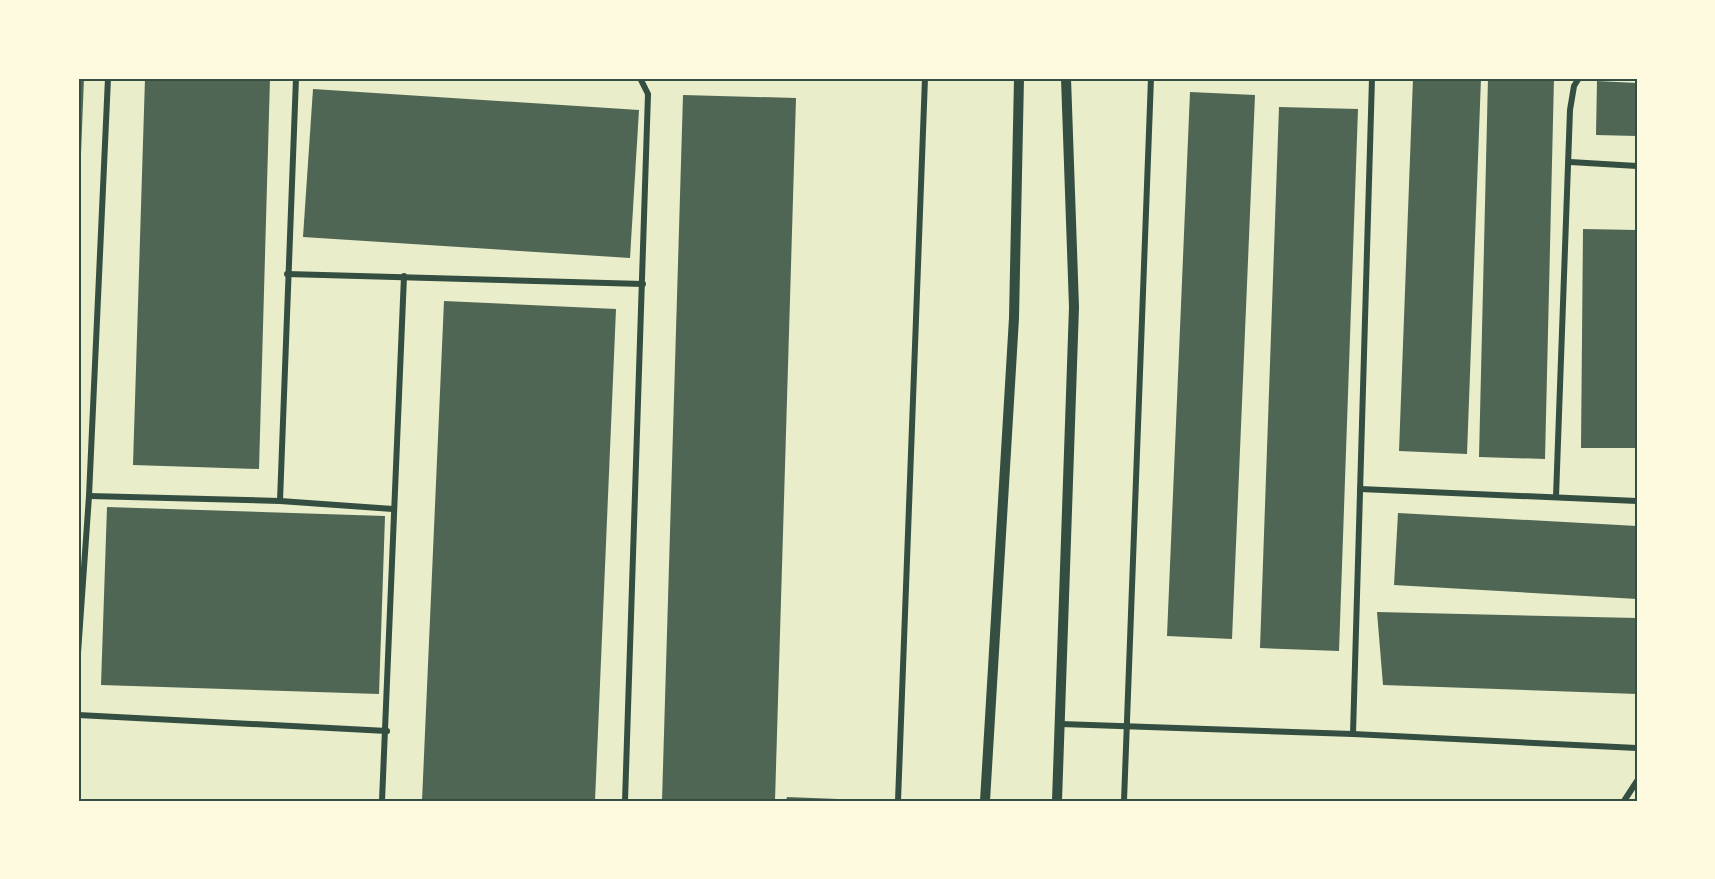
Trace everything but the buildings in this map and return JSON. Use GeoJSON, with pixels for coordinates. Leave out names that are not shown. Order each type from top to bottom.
{"type":"FeatureCollection","features":[{"type":"Feature","properties":{"kind":"street"},"geometry":{"type":"LineString","coordinates":[[78,653],[88,496],[108,78]]}},
{"type":"Feature","properties":{"kind":"street"},"geometry":{"type":"LineString","coordinates":[[280,501],[296,78]]}},
{"type":"Feature","properties":{"kind":"street"},"geometry":{"type":"LineString","coordinates":[[625,801],[648,94],[640,78]]}},
{"type":"Feature","properties":{"kind":"street"},"geometry":{"type":"LineString","coordinates":[[897,801],[925,78]]}},
{"type":"Feature","properties":{"kind":"street"},"geometry":{"type":"LineString","coordinates":[[986,801],[1014,318],[1019,78]]}},
{"type":"Feature","properties":{"kind":"street"},"geometry":{"type":"LineString","coordinates":[[1057,801],[1074,307],[1066,78]]}},
{"type":"Feature","properties":{"kind":"street"},"geometry":{"type":"LineString","coordinates":[[1124,801],[1151,78]]}},
{"type":"Feature","properties":{"kind":"street"},"geometry":{"type":"LineString","coordinates":[[1353,734],[1372,78]]}},
{"type":"Feature","properties":{"kind":"street"},"geometry":{"type":"LineString","coordinates":[[1556,496],[1570,162],[1570,110],[1574,86],[1579,78]]}},
{"type":"Feature","properties":{"kind":"street"},"geometry":{"type":"LineString","coordinates":[[1570,162],[1637,166]]}},
{"type":"Feature","properties":{"kind":"street"},"geometry":{"type":"LineString","coordinates":[[287,274],[643,284]]}},
{"type":"Feature","properties":{"kind":"street"},"geometry":{"type":"LineString","coordinates":[[382,801],[387,731],[393,509],[404,276]]}},
{"type":"Feature","properties":{"kind":"street"},"geometry":{"type":"LineString","coordinates":[[1360,489],[1637,501]]}},
{"type":"Feature","properties":{"kind":"street"},"geometry":{"type":"LineString","coordinates":[[88,496],[280,501],[393,509]]}},
{"type":"Feature","properties":{"kind":"street"},"geometry":{"type":"LineString","coordinates":[[78,715],[387,731]]}},
{"type":"Feature","properties":{"kind":"street"},"geometry":{"type":"LineString","coordinates":[[1061,724],[1353,734],[1637,748]]}},
{"type":"Feature","properties":{"kind":"street"},"geometry":{"type":"LineString","coordinates":[[1624,801],[1637,781]]}}]}
